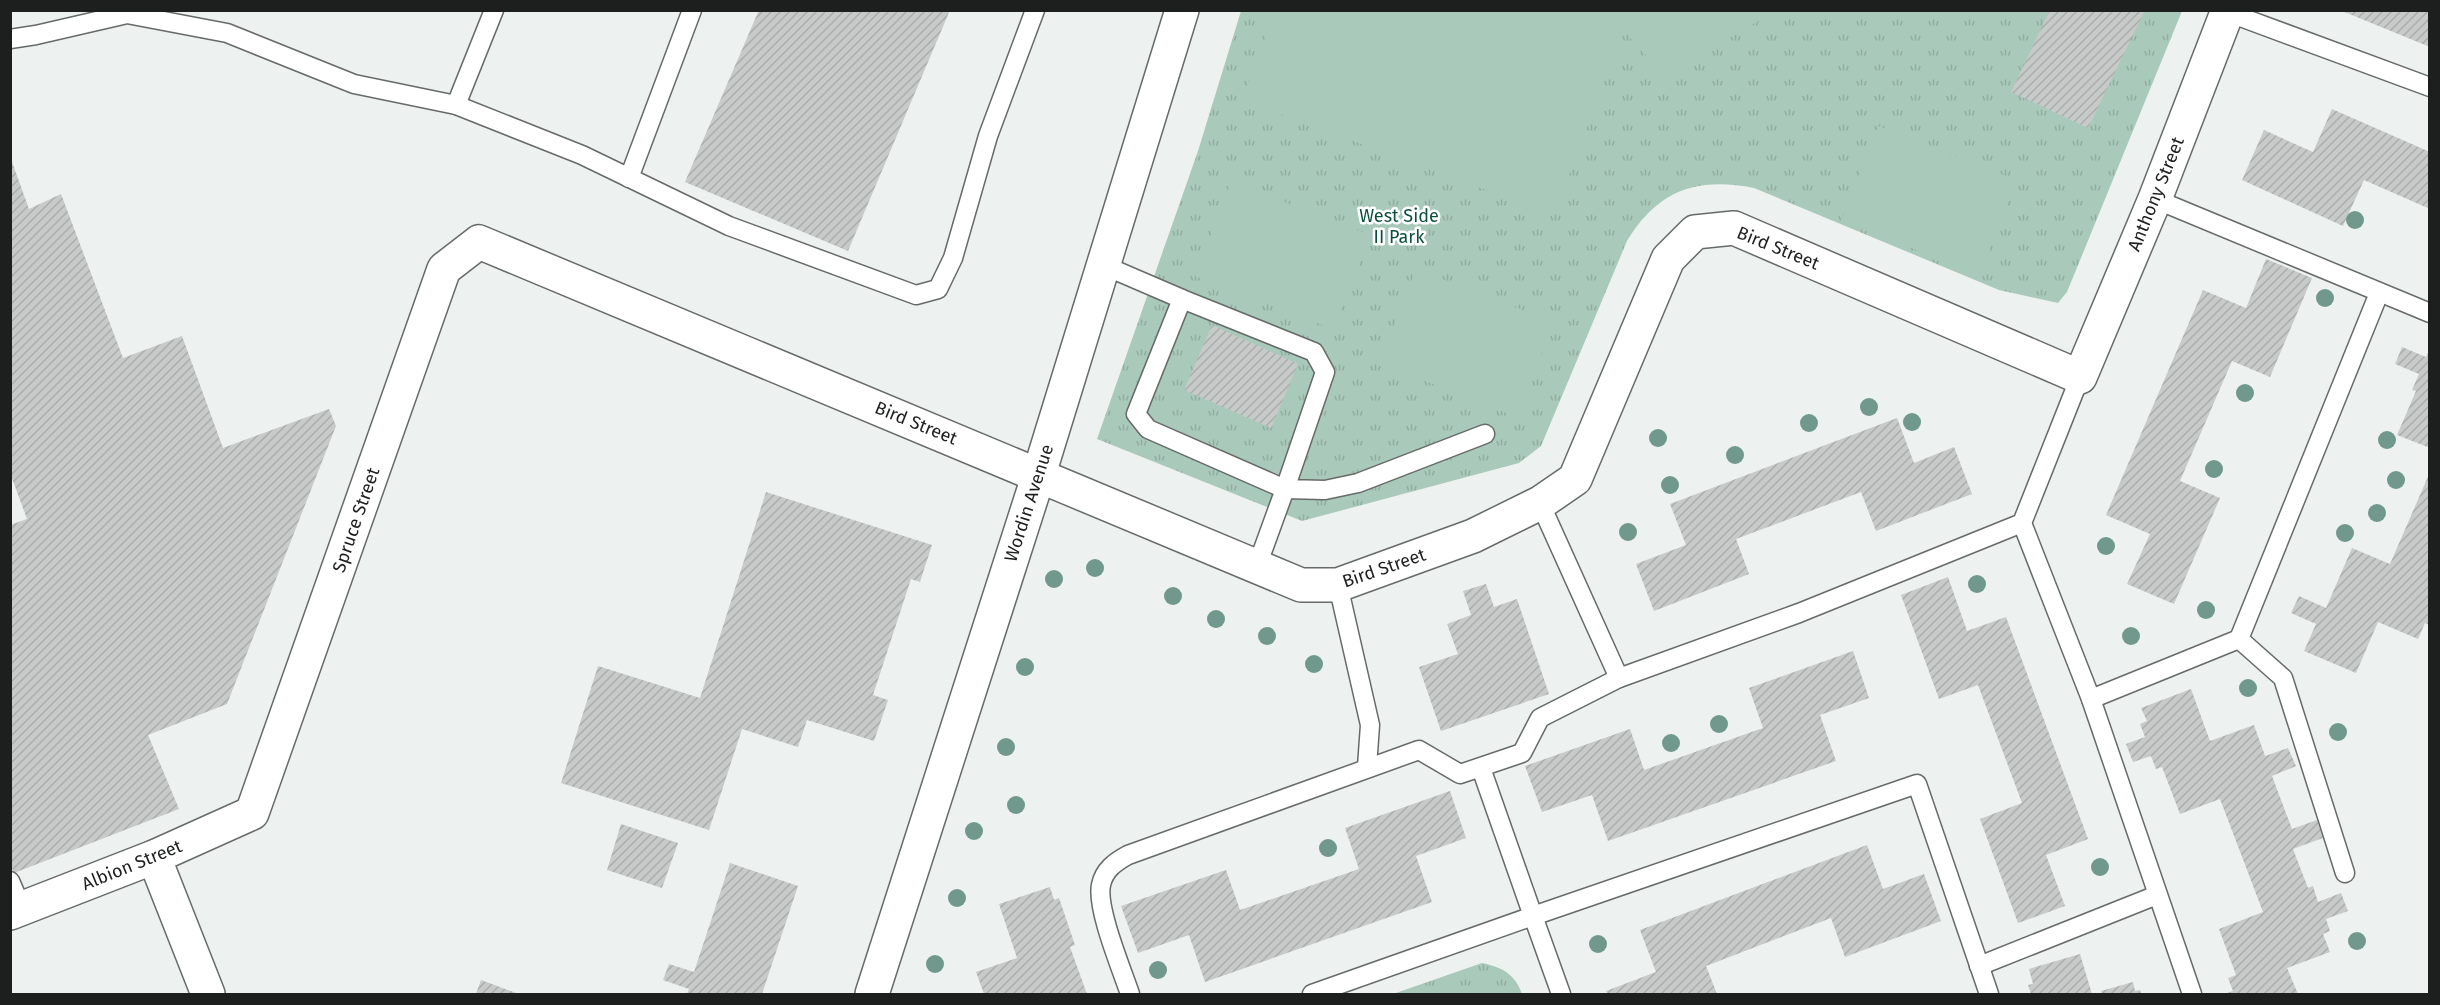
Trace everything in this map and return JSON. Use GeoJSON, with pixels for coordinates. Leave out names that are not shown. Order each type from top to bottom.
{"type":"FeatureCollection","features":[{"type":"Feature","properties":{"kind":"street","name":"Wordin Avenue"},"geometry":{"type":"LineString","coordinates":[[872,994],[1039,474],[1182,10]]}},
{"type":"Feature","properties":{"kind":"street","name":"Anthony Street"},"geometry":{"type":"LineString","coordinates":[[2080,377],[2155,199],[2228,11]]}},
{"type":"Feature","properties":{"kind":"street","name":"Bird Street"},"geometry":{"type":"LineString","coordinates":[[479,242],[1302,585],[1338,585],[1473,536],[1540,503],[1575,479],[1668,259],[1695,232],[1734,228],[2080,377]]}},
{"type":"Feature","properties":{"kind":"street","name":"Spruce Street"},"geometry":{"type":"LineString","coordinates":[[252,813],[444,269],[479,242]]}},
{"type":"Feature","properties":{"kind":"street","name":"Albion Street"},"geometry":{"type":"LineString","coordinates":[[14,901],[154,857],[252,813]]}},
{"type":"Feature","properties":{"kind":"street"},"geometry":{"type":"LineString","coordinates":[[154,857],[208,994]]}},
{"type":"Feature","properties":{"kind":"lane"},"geometry":{"type":"LineString","coordinates":[[456,105],[494,10]]}},
{"type":"Feature","properties":{"kind":"lane"},"geometry":{"type":"LineString","coordinates":[[629,178],[692,10]]}},
{"type":"Feature","properties":{"kind":"lane"},"geometry":{"type":"LineString","coordinates":[[10,39],[127,14],[227,33],[354,84],[456,105],[582,155],[729,226],[916,295],[938,289],[953,258],[987,136],[1035,10]]}},
{"type":"Feature","properties":{"kind":"lane"},"geometry":{"type":"LineString","coordinates":[[2228,11],[2430,87]]}},
{"type":"Feature","properties":{"kind":"lane"},"geometry":{"type":"LineString","coordinates":[[2155,199],[2430,313]]}},
{"type":"Feature","properties":{"kind":"lane"},"geometry":{"type":"LineString","coordinates":[[1103,265],[1314,352],[1324,372],[1257,566]]}},
{"type":"Feature","properties":{"kind":"lane"},"geometry":{"type":"LineString","coordinates":[[2091,699],[2239,639],[2379,293]]}},
{"type":"Feature","properties":{"kind":"lane"},"geometry":{"type":"LineString","coordinates":[[1182,299],[1136,414],[1148,429],[1285,489],[1325,490],[1358,483],[1485,434]]}},
{"type":"Feature","properties":{"kind":"lane"},"geometry":{"type":"LineString","coordinates":[[2080,377],[2022,523],[2091,699],[2192,994]]}},
{"type":"Feature","properties":{"kind":"lane"},"geometry":{"type":"LineString","coordinates":[[1540,503],[1620,678]]}},
{"type":"Feature","properties":{"kind":"lane"},"geometry":{"type":"LineString","coordinates":[[1130,994],[1100,900],[1106,873],[1115,862],[1128,855],[1419,750],[1460,774],[1522,753],[1540,718],[1620,678],[1799,613],[2022,523]]}},
{"type":"Feature","properties":{"kind":"lane"},"geometry":{"type":"LineString","coordinates":[[1338,585],[1370,725],[1367,767]]}},
{"type":"Feature","properties":{"kind":"lane"},"geometry":{"type":"LineString","coordinates":[[2239,639],[2283,678],[2345,873]]}},
{"type":"Feature","properties":{"kind":"lane"},"geometry":{"type":"LineString","coordinates":[[1481,768],[1561,994]]}},
{"type":"Feature","properties":{"kind":"lane"},"geometry":{"type":"LineString","coordinates":[[1312,994],[1917,784],[1989,994]]}},
{"type":"Feature","properties":{"kind":"lane"},"geometry":{"type":"LineString","coordinates":[[1979,966],[2157,894]]}},
{"type":"Feature","properties":{"kind":"green space"},"geometry":{"type":"Polygon","coordinates":[[[1275,10],[1775,11],[1665,76],[1623,30],[1554,215],[1242,100],[1275,10]]]}},
{"type":"Feature","properties":{"kind":"green space","name":"West Side II Park"},"geometry":{"type":"Polygon","coordinates":[[[1241,11],[2182,11],[2067,292],[2058,303],[1999,290],[1754,188],[1714,184],[1697,186],[1666,199],[1652,210],[1627,241],[1541,446],[1519,463],[1302,521],[1097,439],[1198,151],[1241,11]]]}},
{"type":"Feature","properties":{"kind":"green space"},"geometry":{"type":"Polygon","coordinates":[[[1878,126],[2016,180],[1980,274],[1841,221],[1878,126]]]}},
{"type":"Feature","properties":{"kind":"green space"},"geometry":{"type":"Polygon","coordinates":[[[1231,182],[1370,235],[1333,329],[1195,276],[1231,182]]]}},
{"type":"Feature","properties":{"kind":"green space"},"geometry":{"type":"Polygon","coordinates":[[[1416,269],[1554,322],[1517,417],[1379,363],[1416,269]]]}},
{"type":"Feature","properties":{"kind":"green space"},"geometry":{"type":"Polygon","coordinates":[[[1482,963],[1507,972],[1516,981],[1522,994],[1393,994],[1482,963]]]}},
{"type":"Feature","properties":{"kind":"building"},"geometry":{"type":"Polygon","coordinates":[[[759,10],[950,10],[848,251],[685,182],[759,10]]]}},
{"type":"Feature","properties":{"kind":"building"},"geometry":{"type":"Polygon","coordinates":[[[2050,10],[2144,12],[2088,128],[2011,92],[2050,10]]]}},
{"type":"Feature","properties":{"kind":"building"},"geometry":{"type":"Polygon","coordinates":[[[2342,10],[2430,10],[2430,47],[2342,11],[2342,10]]]}},
{"type":"Feature","properties":{"kind":"building"},"geometry":{"type":"Polygon","coordinates":[[[2332,109],[2430,152],[2430,209],[2364,180],[2343,226],[2242,180],[2264,130],[2313,152],[2332,109]]]}},
{"type":"Feature","properties":{"kind":"building"},"geometry":{"type":"Polygon","coordinates":[[[11,159],[29,209],[61,194],[123,358],[182,336],[223,448],[329,409],[336,426],[227,704],[148,735],[179,809],[14,873],[10,864],[10,525],[27,519],[10,473],[11,159]]]}},
{"type":"Feature","properties":{"kind":"building"},"geometry":{"type":"Polygon","coordinates":[[[2266,259],[2312,278],[2270,377],[2232,361],[2180,481],[2220,498],[2174,604],[2127,584],[2150,534],[2106,515],[2203,290],[2246,308],[2266,259]]]}},
{"type":"Feature","properties":{"kind":"building"},"geometry":{"type":"Polygon","coordinates":[[[1212,325],[1298,364],[1271,428],[1184,390],[1212,325]]]}},
{"type":"Feature","properties":{"kind":"building"},"geometry":{"type":"Polygon","coordinates":[[[2402,347],[2426,357],[2430,349],[2430,448],[2397,435],[2416,391],[2412,390],[2419,374],[2395,364],[2402,347]]]}},
{"type":"Feature","properties":{"kind":"building"},"geometry":{"type":"Polygon","coordinates":[[[1897,418],[1914,463],[1954,447],[1972,494],[1876,531],[1861,492],[1736,539],[1749,574],[1654,611],[1636,564],[1686,545],[1670,504],[1897,418]]]}},
{"type":"Feature","properties":{"kind":"building"},"geometry":{"type":"Polygon","coordinates":[[[2430,472],[2430,625],[2425,623],[2418,639],[2378,622],[2356,673],[2304,651],[2316,624],[2291,613],[2299,596],[2326,608],[2352,548],[2390,564],[2430,472]]]}},
{"type":"Feature","properties":{"kind":"building"},"geometry":{"type":"Polygon","coordinates":[[[766,492],[932,545],[920,582],[911,579],[873,695],[888,700],[874,741],[807,720],[798,747],[742,729],[709,830],[561,783],[598,666],[700,698],[766,492]]]}},
{"type":"Feature","properties":{"kind":"building"},"geometry":{"type":"Polygon","coordinates":[[[1948,577],[1967,631],[2006,617],[2088,839],[2046,855],[2065,906],[2018,923],[1980,819],[2022,803],[1978,685],[1939,699],[1901,595],[1948,577]]]}},
{"type":"Feature","properties":{"kind":"building"},"geometry":{"type":"Polygon","coordinates":[[[1486,584],[1494,607],[1517,599],[1549,694],[1441,731],[1419,667],[1458,654],[1447,624],[1471,615],[1463,591],[1486,584]]]}},
{"type":"Feature","properties":{"kind":"building"},"geometry":{"type":"Polygon","coordinates":[[[1853,651],[1869,698],[1820,715],[1836,761],[1608,841],[1592,795],[1542,812],[1525,766],[1630,729],[1644,770],[1763,728],[1749,688],[1853,651]]]}},
{"type":"Feature","properties":{"kind":"building"},"geometry":{"type":"Polygon","coordinates":[[[2191,689],[2210,741],[2254,725],[2265,756],[2288,748],[2296,766],[2272,776],[2292,829],[2317,820],[2323,838],[2293,849],[2308,888],[2313,886],[2318,902],[2341,893],[2348,911],[2326,919],[2330,931],[2323,934],[2330,952],[2287,968],[2298,994],[2224,994],[2233,991],[2228,978],[2236,975],[2219,929],[2263,912],[2220,799],[2180,814],[2162,767],[2156,769],[2151,756],[2133,762],[2126,744],[2145,737],[2140,724],[2147,721],[2141,708],[2191,689]]]}},
{"type":"Feature","properties":{"kind":"building"},"geometry":{"type":"Polygon","coordinates":[[[1450,791],[1466,838],[1416,856],[1432,902],[1205,982],[1189,935],[1138,953],[1121,906],[1226,870],[1240,910],[1359,869],[1345,828],[1450,791]]]}},
{"type":"Feature","properties":{"kind":"building"},"geometry":{"type":"Polygon","coordinates":[[[621,824],[678,843],[662,888],[607,870],[621,824]]]}},
{"type":"Feature","properties":{"kind":"building"},"geometry":{"type":"Polygon","coordinates":[[[1867,845],[1883,889],[1924,874],[1941,921],[1845,957],[1831,918],[1706,966],[1717,994],[1608,994],[1606,991],[1656,972],[1640,930],[1867,845]]]}},
{"type":"Feature","properties":{"kind":"building"},"geometry":{"type":"Polygon","coordinates":[[[730,863],[798,886],[762,994],[687,994],[689,989],[663,980],[669,964],[694,972],[730,863]]]}},
{"type":"Feature","properties":{"kind":"building"},"geometry":{"type":"Polygon","coordinates":[[[1050,887],[1054,900],[1059,898],[1075,945],[1070,947],[1087,994],[984,994],[976,972],[1017,958],[999,904],[1050,887]]]}},
{"type":"Feature","properties":{"kind":"building"},"geometry":{"type":"Polygon","coordinates":[[[2080,954],[2092,994],[2031,994],[2028,985],[2033,984],[2029,969],[2080,954]]]}},
{"type":"Feature","properties":{"kind":"building"},"geometry":{"type":"Polygon","coordinates":[[[481,980],[516,993],[476,994],[481,980]]]}},
{"type":"Feature","properties":{"kind":"building"},"geometry":{"type":"Polygon","coordinates":[[[2133,982],[2135,991],[2140,990],[2141,994],[2102,994],[2101,991],[2133,982]]]}}]}
